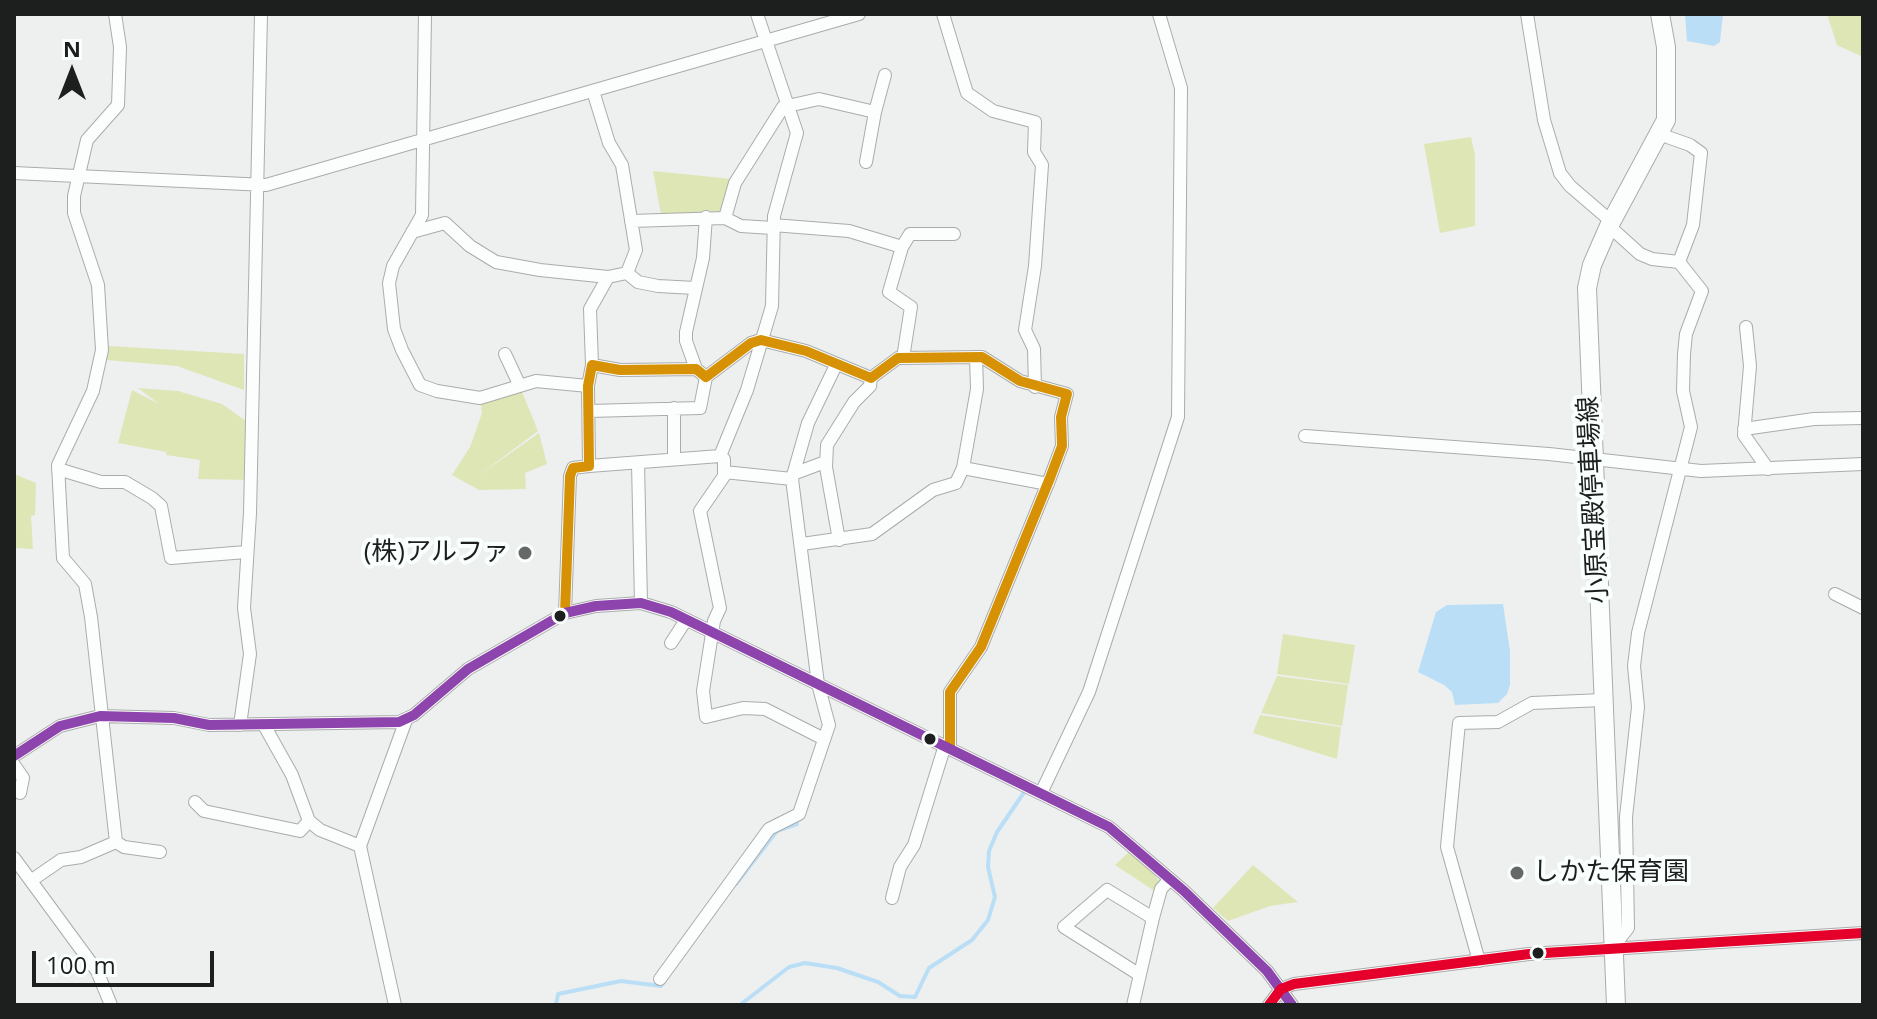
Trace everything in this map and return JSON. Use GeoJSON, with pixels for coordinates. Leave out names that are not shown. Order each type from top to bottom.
{"type":"FeatureCollection","features":[{"type":"Feature","properties":{"kind":"main road","name":"小原宝殿停車場線"},"geometry":{"type":"LineString","coordinates":[[1616,1005],[1587,288],[1592,265],[1610,224],[1659,134],[1669,108],[1666,47],[1660,14]]}},
{"type":"Feature","properties":{"kind":"street"},"geometry":{"type":"LineString","coordinates":[[115,14],[120,47],[118,105],[87,140],[76,177],[74,213],[98,285],[104,331],[93,391],[58,469],[63,558],[85,584],[114,804],[116,842]]}},
{"type":"Feature","properties":{"kind":"street"},"geometry":{"type":"LineString","coordinates":[[240,725],[250,654],[244,608],[261,14]]}},
{"type":"Feature","properties":{"kind":"street"},"geometry":{"type":"LineString","coordinates":[[425,14],[422,215],[393,266],[389,283],[394,329],[420,385],[480,398],[536,381],[588,386]]}},
{"type":"Feature","properties":{"kind":"street"},"geometry":{"type":"LineString","coordinates":[[720,456],[747,390],[772,306],[773,226],[797,133],[757,14]]}},
{"type":"Feature","properties":{"kind":"street"},"geometry":{"type":"LineString","coordinates":[[14,173],[266,185],[859,14]]}},
{"type":"Feature","properties":{"kind":"street"},"geometry":{"type":"LineString","coordinates":[[943,14],[967,93],[993,111],[1035,122],[1034,152],[1042,165],[1035,266],[1025,330],[1034,349],[1035,387]]}},
{"type":"Feature","properties":{"kind":"street"},"geometry":{"type":"LineString","coordinates":[[1042,791],[1089,692],[1178,417],[1181,88],[1159,14]]}},
{"type":"Feature","properties":{"kind":"street"},"geometry":{"type":"LineString","coordinates":[[1527,14],[1544,120],[1560,173],[1640,254],[1652,259],[1679,262],[1702,291],[1686,334],[1683,391],[1691,427],[1638,633],[1634,666],[1638,707],[1626,817],[1628,928],[1613,947]]}},
{"type":"Feature","properties":{"kind":"street"},"geometry":{"type":"LineString","coordinates":[[866,162],[885,75]]}},
{"type":"Feature","properties":{"kind":"street"},"geometry":{"type":"LineString","coordinates":[[593,91],[609,143],[622,165],[636,250],[627,273]]}},
{"type":"Feature","properties":{"kind":"street"},"geometry":{"type":"LineString","coordinates":[[725,218],[735,183],[783,107],[819,99],[875,112]]}},
{"type":"Feature","properties":{"kind":"street"},"geometry":{"type":"LineString","coordinates":[[1659,134],[1690,145],[1701,153],[1693,225],[1679,262]]}},
{"type":"Feature","properties":{"kind":"street"},"geometry":{"type":"LineString","coordinates":[[589,411],[700,408],[701,373],[686,341],[703,258],[706,217]]}},
{"type":"Feature","properties":{"kind":"street"},"geometry":{"type":"LineString","coordinates":[[631,221],[725,218],[741,226],[849,231],[902,247]]}},
{"type":"Feature","properties":{"kind":"street"},"geometry":{"type":"LineString","coordinates":[[412,232],[445,223],[470,246],[496,262],[608,277],[627,273]]}},
{"type":"Feature","properties":{"kind":"street"},"geometry":{"type":"LineString","coordinates":[[903,358],[911,307],[889,292],[902,247],[910,234],[954,234]]}},
{"type":"Feature","properties":{"kind":"street"},"geometry":{"type":"LineString","coordinates":[[627,273],[638,282],[695,288]]}},
{"type":"Feature","properties":{"kind":"street"},"geometry":{"type":"LineString","coordinates":[[589,466],[590,309],[608,277]]}},
{"type":"Feature","properties":{"kind":"street"},"geometry":{"type":"LineString","coordinates":[[1746,327],[1750,366],[1745,438],[1768,469]]}},
{"type":"Feature","properties":{"kind":"street"},"geometry":{"type":"LineString","coordinates":[[592,365],[620,370],[701,373],[761,340],[806,351],[871,378]]}},
{"type":"Feature","properties":{"kind":"street"},"geometry":{"type":"LineString","coordinates":[[505,354],[519,384]]}},
{"type":"Feature","properties":{"kind":"street"},"geometry":{"type":"LineString","coordinates":[[802,544],[872,534],[892,523],[933,490],[956,483],[963,468],[977,389],[976,357]]}},
{"type":"Feature","properties":{"kind":"street"},"geometry":{"type":"LineString","coordinates":[[871,378],[903,358],[976,357],[1035,387],[1067,394],[1061,417],[1062,446],[1048,484],[981,647],[950,692],[948,746],[914,845],[900,867],[892,898]]}},
{"type":"Feature","properties":{"kind":"street"},"geometry":{"type":"LineString","coordinates":[[660,979],[769,829],[799,814],[829,725],[818,684],[793,477],[808,423],[836,365]]}},
{"type":"Feature","properties":{"kind":"street"},"geometry":{"type":"LineString","coordinates":[[839,540],[825,462],[832,435],[870,386],[871,378]]}},
{"type":"Feature","properties":{"kind":"street"},"geometry":{"type":"LineString","coordinates":[[674,408],[674,458]]}},
{"type":"Feature","properties":{"kind":"street"},"geometry":{"type":"LineString","coordinates":[[1744,429],[1814,419],[1863,418]]}},
{"type":"Feature","properties":{"kind":"street"},"geometry":{"type":"LineString","coordinates":[[1305,436],[1701,471],[1863,464]]}},
{"type":"Feature","properties":{"kind":"street"},"geometry":{"type":"LineString","coordinates":[[565,613],[570,476],[573,468],[720,456],[724,459],[724,472],[700,511],[700,524],[720,608],[703,691],[706,717],[743,708],[765,709],[824,739]]}},
{"type":"Feature","properties":{"kind":"street"},"geometry":{"type":"LineString","coordinates":[[724,472],[793,477],[825,462]]}},
{"type":"Feature","properties":{"kind":"street"},"geometry":{"type":"LineString","coordinates":[[638,463],[641,603]]}},
{"type":"Feature","properties":{"kind":"street"},"geometry":{"type":"LineString","coordinates":[[963,468],[1048,484]]}},
{"type":"Feature","properties":{"kind":"street"},"geometry":{"type":"LineString","coordinates":[[58,469],[101,482],[125,482],[152,498],[161,506],[171,558],[246,552]]}},
{"type":"Feature","properties":{"kind":"street"},"geometry":{"type":"LineString","coordinates":[[1835,594],[1863,608]]}},
{"type":"Feature","properties":{"kind":"street"},"geometry":{"type":"LineString","coordinates":[[395,1005],[360,846],[406,720],[468,669],[565,613],[596,606],[641,603],[686,620],[1042,791],[1109,827],[1170,879],[1281,989],[1292,1005]]}},
{"type":"Feature","properties":{"kind":"street"},"geometry":{"type":"LineString","coordinates":[[671,643],[686,620]]}},
{"type":"Feature","properties":{"kind":"street"},"geometry":{"type":"LineString","coordinates":[[1479,961],[1447,847],[1459,723],[1498,722],[1532,703],[1603,700]]}},
{"type":"Feature","properties":{"kind":"street"},"geometry":{"type":"LineString","coordinates":[[14,756],[60,726],[100,716],[240,725],[352,725],[406,720]]}},
{"type":"Feature","properties":{"kind":"street"},"geometry":{"type":"LineString","coordinates":[[264,725],[292,775],[309,821],[320,830],[360,846]]}},
{"type":"Feature","properties":{"kind":"street"},"geometry":{"type":"LineString","coordinates":[[14,765],[23,778],[20,793]]}},
{"type":"Feature","properties":{"kind":"street"},"geometry":{"type":"LineString","coordinates":[[195,802],[204,811],[300,831],[309,821]]}},
{"type":"Feature","properties":{"kind":"street"},"geometry":{"type":"LineString","coordinates":[[116,842],[124,847],[160,852]]}},
{"type":"Feature","properties":{"kind":"street"},"geometry":{"type":"LineString","coordinates":[[32,880],[61,860],[81,857],[116,842]]}},
{"type":"Feature","properties":{"kind":"street"},"geometry":{"type":"LineString","coordinates":[[14,858],[97,971],[111,1005]]}},
{"type":"Feature","properties":{"kind":"street"},"geometry":{"type":"LineString","coordinates":[[1133,1005],[1161,889],[1170,879]]}},
{"type":"Feature","properties":{"kind":"street"},"geometry":{"type":"LineString","coordinates":[[1140,975],[1064,927],[1107,890],[1153,918]]}},
{"type":"Feature","properties":{"kind":"street"},"geometry":{"type":"LineString","coordinates":[[1269,1005],[1281,989],[1294,984],[1479,961],[1613,947],[1863,933]]}},
{"type":"Feature","properties":{"kind":"green space"},"geometry":{"type":"Polygon","coordinates":[[[1827,14],[1863,14],[1863,57],[1837,45],[1827,14]]]}},
{"type":"Feature","properties":{"kind":"green space"},"geometry":{"type":"Polygon","coordinates":[[[1471,137],[1475,155],[1475,226],[1440,233],[1424,144],[1471,137]]]}},
{"type":"Feature","properties":{"kind":"green space"},"geometry":{"type":"Polygon","coordinates":[[[653,171],[732,179],[723,215],[661,214],[653,171]]]}},
{"type":"Feature","properties":{"kind":"green space"},"geometry":{"type":"Polygon","coordinates":[[[109,346],[244,354],[244,390],[177,366],[106,360],[109,346]]]}},
{"type":"Feature","properties":{"kind":"green space"},"geometry":{"type":"Polygon","coordinates":[[[520,387],[538,431],[478,476],[539,433],[547,464],[525,473],[526,489],[479,490],[452,475],[470,447],[482,413],[481,402],[520,387]]]}},
{"type":"Feature","properties":{"kind":"green space"},"geometry":{"type":"Polygon","coordinates":[[[138,388],[178,391],[222,404],[249,423],[248,480],[198,479],[200,460],[166,455],[167,449],[166,452],[118,443],[132,390],[159,404],[138,388]]]}},
{"type":"Feature","properties":{"kind":"green space"},"geometry":{"type":"Polygon","coordinates":[[[14,474],[36,483],[35,515],[31,516],[33,549],[16,548],[14,474]]]}},
{"type":"Feature","properties":{"kind":"green space"},"geometry":{"type":"Polygon","coordinates":[[[1283,634],[1355,645],[1349,684],[1277,674],[1283,634]]]}},
{"type":"Feature","properties":{"kind":"green space"},"geometry":{"type":"Polygon","coordinates":[[[1277,676],[1348,685],[1342,726],[1261,713],[1277,676]]]}},
{"type":"Feature","properties":{"kind":"green space"},"geometry":{"type":"Polygon","coordinates":[[[1260,715],[1341,727],[1337,759],[1253,733],[1260,715]]]}},
{"type":"Feature","properties":{"kind":"green space"},"geometry":{"type":"Polygon","coordinates":[[[1131,850],[1159,876],[1155,876],[1159,881],[1156,892],[1115,865],[1131,850]]]}},
{"type":"Feature","properties":{"kind":"green space"},"geometry":{"type":"Polygon","coordinates":[[[1253,865],[1298,902],[1270,906],[1228,921],[1213,908],[1253,865]]]}},
{"type":"Feature","properties":{"kind":"water"},"geometry":{"type":"Polygon","coordinates":[[[1685,14],[1723,14],[1720,42],[1714,46],[1687,41],[1685,14]]]}},
{"type":"Feature","properties":{"kind":"water"},"geometry":{"type":"Polygon","coordinates":[[[1503,604],[1510,651],[1507,694],[1498,703],[1455,705],[1452,692],[1418,672],[1436,612],[1447,605],[1503,604]]]}},
{"type":"Feature","properties":{"kind":"waterway"},"geometry":{"type":"LineString","coordinates":[[740,1005],[789,967],[805,963],[837,968],[878,982],[900,996],[915,997],[929,968],[972,940],[988,920],[995,897],[988,867],[989,851],[997,832],[1025,791]]}},
{"type":"Feature","properties":{"kind":"waterway"},"geometry":{"type":"LineString","coordinates":[[736,884],[777,831],[797,824]]}},
{"type":"Feature","properties":{"kind":"waterway"},"geometry":{"type":"LineString","coordinates":[[556,1005],[558,994],[621,981],[661,986],[665,981]]}},
{"type":"Feature","properties":{"kind":"transit line"},"geometry":{"type":"LineString","coordinates":[[565,613],[570,476],[573,468],[589,466],[588,386],[592,365],[620,370],[696,369],[706,377],[751,343],[761,340],[806,351],[871,378],[898,358],[982,357],[1020,381],[1067,394],[1061,417],[1062,446],[1050,478],[981,647],[950,692],[950,747]]}},
{"type":"Feature","properties":{"kind":"transit line"},"geometry":{"type":"LineString","coordinates":[[14,756],[60,726],[100,716],[174,718],[209,725],[399,722],[414,715],[468,669],[565,613],[596,606],[641,603],[671,612],[1109,827],[1184,891],[1267,971],[1292,1005]]}},
{"type":"Feature","properties":{"kind":"transit line"},"geometry":{"type":"LineString","coordinates":[[1269,1005],[1281,989],[1294,984],[1529,954],[1863,933]]}},
{"type":"Feature","properties":{"kind":"place","name":"(株)アルファ"},"geometry":{"type":"Point","coordinates":[525,553]}},
{"type":"Feature","properties":{"kind":"place","name":"しかた保育園"},"geometry":{"type":"Point","coordinates":[1517,873]}}]}
